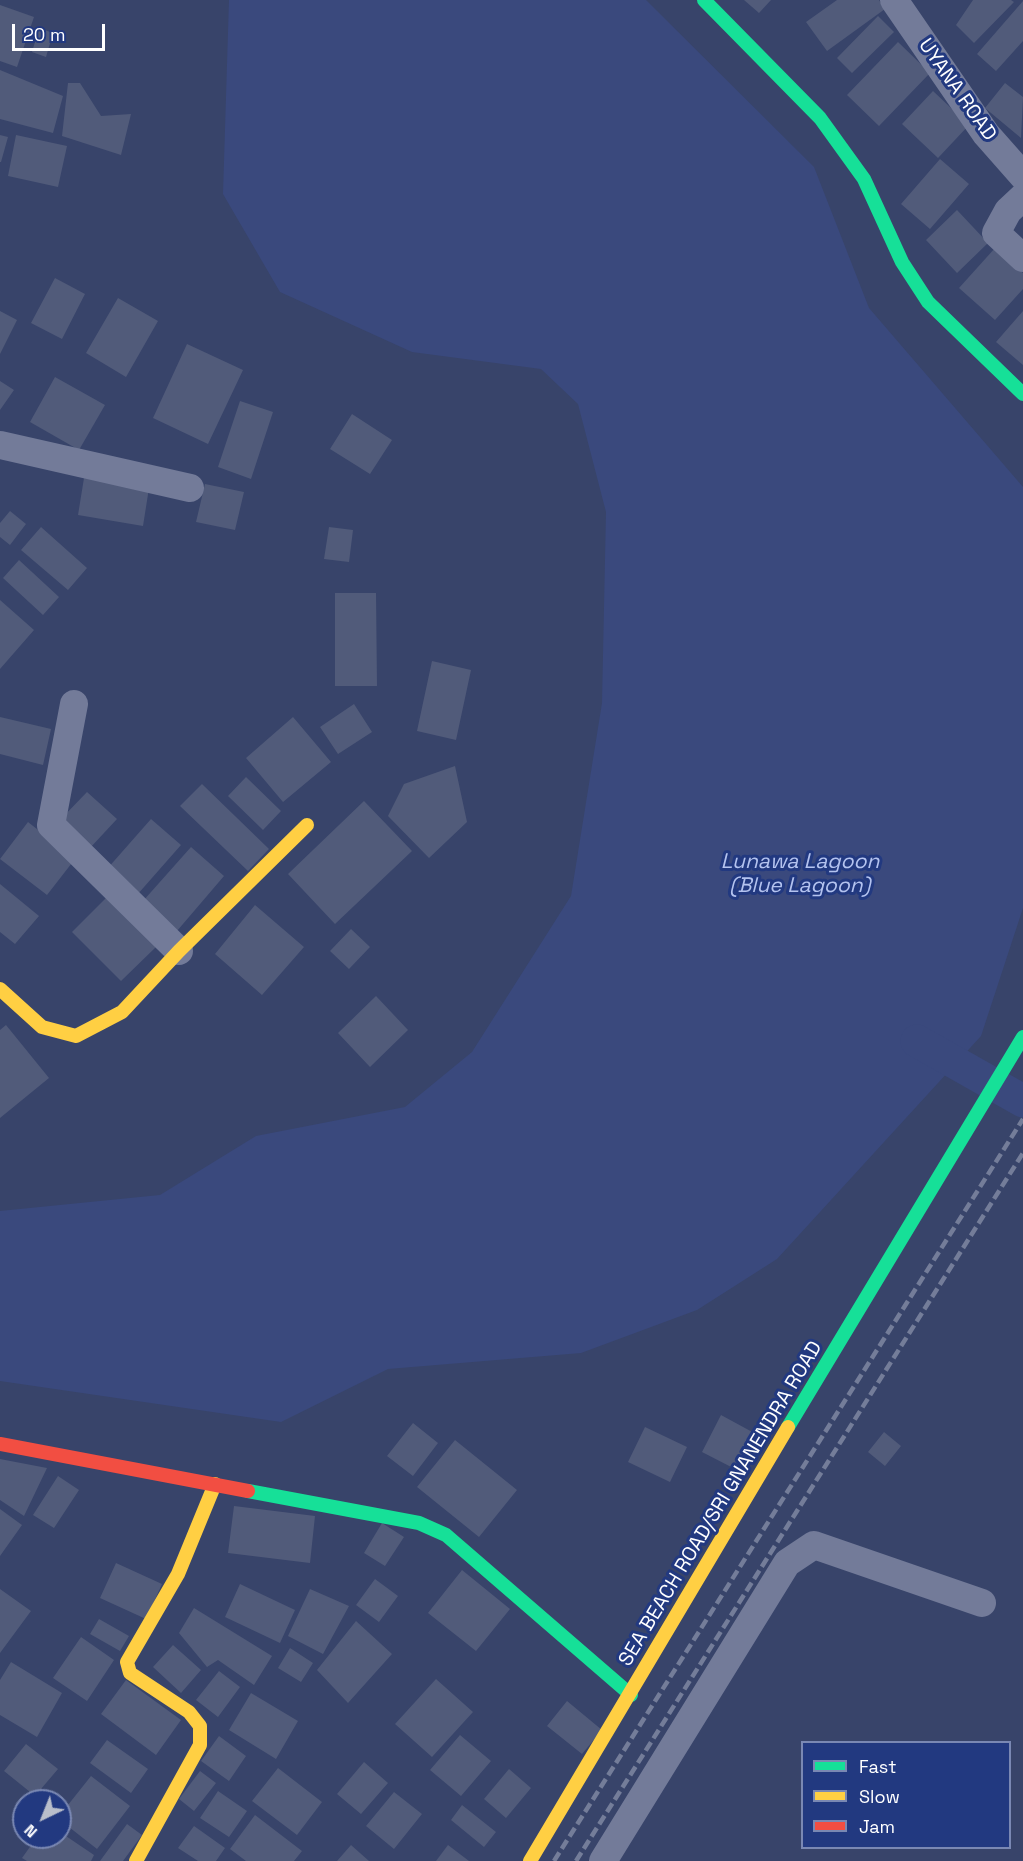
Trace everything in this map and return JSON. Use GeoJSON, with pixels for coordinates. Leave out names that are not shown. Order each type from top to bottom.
{"type":"FeatureCollection","features":[{"type":"Feature","properties":{"kind":"street"},"geometry":{"type":"LineString","coordinates":[[704,0],[820,118],[864,179],[902,262],[928,302],[1023,394]]}},
{"type":"Feature","properties":{"kind":"street","name":"UYANA ROAD"},"geometry":{"type":"LineString","coordinates":[[894,0],[986,134],[1023,176]]}},
{"type":"Feature","properties":{"kind":"street"},"geometry":{"type":"LineString","coordinates":[[1023,197],[1008,211],[996,233],[1023,258]]}},
{"type":"Feature","properties":{"kind":"street"},"geometry":{"type":"LineString","coordinates":[[0,445],[189,488]]}},
{"type":"Feature","properties":{"kind":"street"},"geometry":{"type":"LineString","coordinates":[[74,704],[51,825],[179,951]]}},
{"type":"Feature","properties":{"kind":"street"},"geometry":{"type":"LineString","coordinates":[[0,989],[42,1026],[76,1036],[122,1012],[179,951],[307,825]]}},
{"type":"Feature","properties":{"kind":"street","name":"SEA BEACH ROAD/SRI GNANENDRA ROAD"},"geometry":{"type":"LineString","coordinates":[[530,1861],[631,1695],[943,1166],[1023,1037]]}},
{"type":"Feature","properties":{"kind":"street"},"geometry":{"type":"LineString","coordinates":[[0,1444],[419,1523],[446,1535],[631,1695]]}},
{"type":"Feature","properties":{"kind":"street"},"geometry":{"type":"LineString","coordinates":[[136,1861],[200,1745],[200,1725],[189,1712],[130,1673],[127,1662],[178,1574],[215,1484]]}},
{"type":"Feature","properties":{"kind":"street"},"geometry":{"type":"LineString","coordinates":[[603,1861],[787,1563],[814,1545],[982,1603]]}},
{"type":"Feature","properties":{"kind":"water","name":"Lunawa Lagoon (Blue Lagoon)"},"geometry":{"type":"Polygon","coordinates":[[[229,0],[646,0],[814,167],[869,308],[1023,487],[1023,908],[981,1036],[777,1259],[697,1310],[581,1353],[388,1369],[281,1422],[0,1381],[0,1211],[160,1195],[256,1136],[405,1107],[472,1052],[571,896],[602,703],[606,512],[578,404],[541,369],[412,352],[280,292],[223,194],[229,0]]]}},
{"type":"Feature","properties":{"kind":"building"},"geometry":{"type":"Polygon","coordinates":[[[744,0],[771,0],[759,13],[744,0]]]}},
{"type":"Feature","properties":{"kind":"building"},"geometry":{"type":"Polygon","coordinates":[[[837,0],[879,0],[885,9],[827,51],[806,22],[837,0]]]}},
{"type":"Feature","properties":{"kind":"building"},"geometry":{"type":"Polygon","coordinates":[[[973,0],[1011,0],[1014,2],[974,43],[956,25],[973,0]]]}},
{"type":"Feature","properties":{"kind":"building"},"geometry":{"type":"Polygon","coordinates":[[[1023,1],[1023,41],[996,71],[977,54],[1023,1]]]}},
{"type":"Feature","properties":{"kind":"building"},"geometry":{"type":"Polygon","coordinates":[[[0,5],[34,17],[17,67],[0,61],[0,5]]]}},
{"type":"Feature","properties":{"kind":"building"},"geometry":{"type":"Polygon","coordinates":[[[878,16],[894,32],[852,73],[837,58],[878,16]]]}},
{"type":"Feature","properties":{"kind":"building"},"geometry":{"type":"Polygon","coordinates":[[[39,28],[53,33],[46,57],[32,52],[39,28]]]}},
{"type":"Feature","properties":{"kind":"building"},"geometry":{"type":"Polygon","coordinates":[[[898,42],[930,73],[879,126],[847,95],[898,42]]]}},
{"type":"Feature","properties":{"kind":"building"},"geometry":{"type":"Polygon","coordinates":[[[0,70],[63,96],[53,133],[0,119],[0,70]]]}},
{"type":"Feature","properties":{"kind":"building"},"geometry":{"type":"Polygon","coordinates":[[[68,83],[80,83],[101,116],[131,114],[121,155],[62,136],[68,83]]]}},
{"type":"Feature","properties":{"kind":"building"},"geometry":{"type":"Polygon","coordinates":[[[1005,83],[1023,97],[1021,138],[985,108],[1005,83]]]}},
{"type":"Feature","properties":{"kind":"building"},"geometry":{"type":"Polygon","coordinates":[[[933,91],[969,125],[938,158],[902,124],[933,91]]]}},
{"type":"Feature","properties":{"kind":"building"},"geometry":{"type":"Polygon","coordinates":[[[0,135],[8,137],[1,162],[0,162],[0,135]]]}},
{"type":"Feature","properties":{"kind":"building"},"geometry":{"type":"Polygon","coordinates":[[[16,135],[67,146],[58,187],[8,176],[16,135]]]}},
{"type":"Feature","properties":{"kind":"building"},"geometry":{"type":"Polygon","coordinates":[[[940,159],[969,184],[930,229],[901,204],[940,159]]]}},
{"type":"Feature","properties":{"kind":"building"},"geometry":{"type":"Polygon","coordinates":[[[957,210],[988,243],[957,273],[926,240],[957,210]]]}},
{"type":"Feature","properties":{"kind":"building"},"geometry":{"type":"Polygon","coordinates":[[[995,248],[1023,273],[1023,289],[995,320],[959,288],[995,248]]]}},
{"type":"Feature","properties":{"kind":"building"},"geometry":{"type":"Polygon","coordinates":[[[55,278],[85,294],[62,339],[31,323],[55,278]]]}},
{"type":"Feature","properties":{"kind":"building"},"geometry":{"type":"Polygon","coordinates":[[[118,298],[158,321],[126,377],[86,353],[118,298]]]}},
{"type":"Feature","properties":{"kind":"building"},"geometry":{"type":"Polygon","coordinates":[[[0,311],[17,320],[0,354],[0,311]]]}},
{"type":"Feature","properties":{"kind":"building"},"geometry":{"type":"Polygon","coordinates":[[[1023,311],[1023,365],[996,342],[1023,311]]]}},
{"type":"Feature","properties":{"kind":"building"},"geometry":{"type":"Polygon","coordinates":[[[187,344],[243,370],[208,444],[153,418],[187,344]]]}},
{"type":"Feature","properties":{"kind":"building"},"geometry":{"type":"Polygon","coordinates":[[[55,377],[105,405],[79,450],[30,422],[55,377]]]}},
{"type":"Feature","properties":{"kind":"building"},"geometry":{"type":"Polygon","coordinates":[[[0,381],[14,390],[0,410],[0,381]]]}},
{"type":"Feature","properties":{"kind":"building"},"geometry":{"type":"Polygon","coordinates":[[[240,401],[273,412],[251,479],[218,467],[240,401]]]}},
{"type":"Feature","properties":{"kind":"building"},"geometry":{"type":"Polygon","coordinates":[[[352,414],[392,440],[370,474],[330,449],[352,414]]]}},
{"type":"Feature","properties":{"kind":"building"},"geometry":{"type":"Polygon","coordinates":[[[84,478],[149,488],[143,526],[78,515],[84,478]]]}},
{"type":"Feature","properties":{"kind":"building"},"geometry":{"type":"Polygon","coordinates":[[[205,484],[244,492],[235,530],[196,522],[205,484]]]}},
{"type":"Feature","properties":{"kind":"building"},"geometry":{"type":"Polygon","coordinates":[[[10,511],[26,524],[10,545],[0,537],[0,523],[10,511]]]}},
{"type":"Feature","properties":{"kind":"building"},"geometry":{"type":"Polygon","coordinates":[[[41,527],[87,568],[68,590],[21,550],[41,527]]]}},
{"type":"Feature","properties":{"kind":"building"},"geometry":{"type":"Polygon","coordinates":[[[329,527],[353,530],[349,562],[324,559],[329,527]]]}},
{"type":"Feature","properties":{"kind":"building"},"geometry":{"type":"Polygon","coordinates":[[[19,560],[59,597],[43,615],[3,578],[19,560]]]}},
{"type":"Feature","properties":{"kind":"building"},"geometry":{"type":"Polygon","coordinates":[[[335,593],[376,593],[377,686],[335,686],[335,593]]]}},
{"type":"Feature","properties":{"kind":"building"},"geometry":{"type":"Polygon","coordinates":[[[0,600],[34,630],[0,669],[0,600]]]}},
{"type":"Feature","properties":{"kind":"building"},"geometry":{"type":"Polygon","coordinates":[[[432,661],[471,670],[456,740],[417,731],[432,661]]]}},
{"type":"Feature","properties":{"kind":"building"},"geometry":{"type":"Polygon","coordinates":[[[354,704],[372,732],[338,754],[320,727],[354,704]]]}},
{"type":"Feature","properties":{"kind":"building"},"geometry":{"type":"Polygon","coordinates":[[[0,717],[51,729],[43,765],[0,754],[0,717]]]}},
{"type":"Feature","properties":{"kind":"building"},"geometry":{"type":"Polygon","coordinates":[[[293,717],[331,762],[283,802],[246,758],[293,717]]]}},
{"type":"Feature","properties":{"kind":"building"},"geometry":{"type":"Polygon","coordinates":[[[455,766],[467,822],[429,858],[388,816],[404,784],[455,766]]]}},
{"type":"Feature","properties":{"kind":"building"},"geometry":{"type":"Polygon","coordinates":[[[246,777],[281,811],[263,830],[228,796],[246,777]]]}},
{"type":"Feature","properties":{"kind":"building"},"geometry":{"type":"Polygon","coordinates":[[[202,784],[269,849],[248,871],[180,806],[202,784]]]}},
{"type":"Feature","properties":{"kind":"building"},"geometry":{"type":"Polygon","coordinates":[[[87,792],[117,819],[90,848],[60,820],[87,792]]]}},
{"type":"Feature","properties":{"kind":"building"},"geometry":{"type":"Polygon","coordinates":[[[364,801],[412,851],[335,924],[288,874],[364,801]]]}},
{"type":"Feature","properties":{"kind":"building"},"geometry":{"type":"Polygon","coordinates":[[[151,819],[181,845],[137,895],[107,869],[151,819]]]}},
{"type":"Feature","properties":{"kind":"building"},"geometry":{"type":"Polygon","coordinates":[[[28,822],[75,859],[47,895],[0,859],[28,822]]]}},
{"type":"Feature","properties":{"kind":"building"},"geometry":{"type":"Polygon","coordinates":[[[191,847],[224,876],[177,931],[143,901],[191,847]]]}},
{"type":"Feature","properties":{"kind":"building"},"geometry":{"type":"Polygon","coordinates":[[[0,884],[39,916],[15,944],[0,932],[0,884]]]}},
{"type":"Feature","properties":{"kind":"building"},"geometry":{"type":"Polygon","coordinates":[[[107,897],[156,947],[121,981],[72,932],[107,897]]]}},
{"type":"Feature","properties":{"kind":"building"},"geometry":{"type":"Polygon","coordinates":[[[255,905],[304,947],[262,995],[215,954],[255,905]]]}},
{"type":"Feature","properties":{"kind":"building"},"geometry":{"type":"Polygon","coordinates":[[[351,929],[370,947],[349,969],[330,951],[351,929]]]}},
{"type":"Feature","properties":{"kind":"building"},"geometry":{"type":"Polygon","coordinates":[[[376,996],[408,1030],[370,1067],[338,1033],[376,996]]]}},
{"type":"Feature","properties":{"kind":"building"},"geometry":{"type":"Polygon","coordinates":[[[6,1025],[49,1078],[0,1118],[0,1030],[6,1025]]]}},
{"type":"Feature","properties":{"kind":"building"},"geometry":{"type":"Polygon","coordinates":[[[721,1415],[756,1434],[737,1470],[702,1452],[721,1415]]]}},
{"type":"Feature","properties":{"kind":"building"},"geometry":{"type":"Polygon","coordinates":[[[413,1423],[438,1443],[413,1476],[387,1456],[413,1423]]]}},
{"type":"Feature","properties":{"kind":"building"},"geometry":{"type":"Polygon","coordinates":[[[645,1427],[687,1447],[670,1482],[628,1462],[645,1427]]]}},
{"type":"Feature","properties":{"kind":"building"},"geometry":{"type":"Polygon","coordinates":[[[884,1432],[901,1446],[885,1466],[868,1452],[884,1432]]]}},
{"type":"Feature","properties":{"kind":"building"},"geometry":{"type":"Polygon","coordinates":[[[455,1440],[517,1490],[479,1537],[417,1487],[455,1440]]]}},
{"type":"Feature","properties":{"kind":"building"},"geometry":{"type":"Polygon","coordinates":[[[0,1459],[47,1468],[24,1516],[0,1500],[0,1459]]]}},
{"type":"Feature","properties":{"kind":"building"},"geometry":{"type":"Polygon","coordinates":[[[58,1476],[79,1490],[54,1528],[33,1515],[58,1476]]]}},
{"type":"Feature","properties":{"kind":"building"},"geometry":{"type":"Polygon","coordinates":[[[234,1506],[315,1516],[310,1563],[228,1553],[234,1506]]]}},
{"type":"Feature","properties":{"kind":"building"},"geometry":{"type":"Polygon","coordinates":[[[0,1509],[22,1525],[0,1556],[0,1509]]]}},
{"type":"Feature","properties":{"kind":"building"},"geometry":{"type":"Polygon","coordinates":[[[382,1523],[404,1537],[385,1566],[364,1553],[382,1523]]]}},
{"type":"Feature","properties":{"kind":"building"},"geometry":{"type":"Polygon","coordinates":[[[116,1563],[162,1584],[146,1619],[100,1598],[116,1563]]]}},
{"type":"Feature","properties":{"kind":"building"},"geometry":{"type":"Polygon","coordinates":[[[462,1570],[510,1609],[476,1651],[428,1613],[462,1570]]]}},
{"type":"Feature","properties":{"kind":"building"},"geometry":{"type":"Polygon","coordinates":[[[375,1579],[398,1596],[379,1622],[356,1605],[375,1579]]]}},
{"type":"Feature","properties":{"kind":"building"},"geometry":{"type":"Polygon","coordinates":[[[240,1584],[295,1610],[280,1643],[225,1617],[240,1584]]]}},
{"type":"Feature","properties":{"kind":"building"},"geometry":{"type":"Polygon","coordinates":[[[0,1589],[31,1611],[0,1653],[0,1589]]]}},
{"type":"Feature","properties":{"kind":"building"},"geometry":{"type":"Polygon","coordinates":[[[310,1589],[349,1606],[323,1654],[288,1636],[310,1589]]]}},
{"type":"Feature","properties":{"kind":"building"},"geometry":{"type":"Polygon","coordinates":[[[194,1608],[272,1656],[254,1685],[218,1660],[207,1667],[179,1633],[194,1608]]]}},
{"type":"Feature","properties":{"kind":"building"},"geometry":{"type":"Polygon","coordinates":[[[99,1619],[129,1636],[120,1651],[90,1634],[99,1619]]]}},
{"type":"Feature","properties":{"kind":"building"},"geometry":{"type":"Polygon","coordinates":[[[356,1621],[392,1654],[348,1703],[317,1670],[356,1621]]]}},
{"type":"Feature","properties":{"kind":"building"},"geometry":{"type":"Polygon","coordinates":[[[81,1637],[114,1660],[87,1701],[53,1678],[81,1637]]]}},
{"type":"Feature","properties":{"kind":"building"},"geometry":{"type":"Polygon","coordinates":[[[173,1645],[201,1670],[181,1693],[153,1667],[173,1645]]]}},
{"type":"Feature","properties":{"kind":"building"},"geometry":{"type":"Polygon","coordinates":[[[290,1648],[313,1663],[301,1682],[278,1668],[290,1648]]]}},
{"type":"Feature","properties":{"kind":"building"},"geometry":{"type":"Polygon","coordinates":[[[11,1662],[62,1693],[37,1737],[0,1715],[0,1680],[11,1662]]]}},
{"type":"Feature","properties":{"kind":"building"},"geometry":{"type":"Polygon","coordinates":[[[219,1671],[240,1687],[218,1717],[196,1700],[219,1671]]]}},
{"type":"Feature","properties":{"kind":"building"},"geometry":{"type":"Polygon","coordinates":[[[436,1679],[473,1712],[432,1757],[395,1724],[436,1679]]]}},
{"type":"Feature","properties":{"kind":"building"},"geometry":{"type":"Polygon","coordinates":[[[126,1680],[181,1720],[156,1755],[101,1714],[126,1680]]]}},
{"type":"Feature","properties":{"kind":"building"},"geometry":{"type":"Polygon","coordinates":[[[251,1693],[298,1721],[276,1759],[229,1730],[251,1693]]]}},
{"type":"Feature","properties":{"kind":"building"},"geometry":{"type":"Polygon","coordinates":[[[567,1701],[602,1730],[582,1754],[547,1726],[567,1701]]]}},
{"type":"Feature","properties":{"kind":"building"},"geometry":{"type":"Polygon","coordinates":[[[460,1735],[491,1761],[461,1796],[430,1770],[460,1735]]]}},
{"type":"Feature","properties":{"kind":"building"},"geometry":{"type":"Polygon","coordinates":[[[219,1736],[246,1756],[229,1781],[201,1761],[219,1736]]]}},
{"type":"Feature","properties":{"kind":"building"},"geometry":{"type":"Polygon","coordinates":[[[107,1740],[148,1769],[131,1793],[90,1763],[107,1740]]]}},
{"type":"Feature","properties":{"kind":"building"},"geometry":{"type":"Polygon","coordinates":[[[26,1744],[58,1769],[41,1789],[26,1789],[4,1771],[26,1744]]]}},
{"type":"Feature","properties":{"kind":"building"},"geometry":{"type":"Polygon","coordinates":[[[364,1762],[388,1783],[361,1814],[337,1794],[364,1762]]]}},
{"type":"Feature","properties":{"kind":"building"},"geometry":{"type":"Polygon","coordinates":[[[278,1768],[322,1802],[297,1835],[252,1801],[278,1768]]]}},
{"type":"Feature","properties":{"kind":"building"},"geometry":{"type":"Polygon","coordinates":[[[509,1769],[531,1788],[506,1818],[484,1799],[509,1769]]]}},
{"type":"Feature","properties":{"kind":"building"},"geometry":{"type":"Polygon","coordinates":[[[200,1771],[216,1783],[194,1811],[179,1799],[200,1771]]]}},
{"type":"Feature","properties":{"kind":"building"},"geometry":{"type":"Polygon","coordinates":[[[91,1776],[130,1806],[97,1849],[72,1829],[72,1800],[91,1776]]]}},
{"type":"Feature","properties":{"kind":"building"},"geometry":{"type":"Polygon","coordinates":[[[218,1791],[247,1811],[229,1837],[200,1818],[218,1791]]]}},
{"type":"Feature","properties":{"kind":"building"},"geometry":{"type":"Polygon","coordinates":[[[394,1792],[422,1814],[394,1849],[366,1826],[394,1792]]]}},
{"type":"Feature","properties":{"kind":"building"},"geometry":{"type":"Polygon","coordinates":[[[462,1805],[496,1832],[484,1847],[451,1820],[462,1805]]]}},
{"type":"Feature","properties":{"kind":"building"},"geometry":{"type":"Polygon","coordinates":[[[255,1815],[302,1851],[294,1861],[246,1861],[230,1849],[255,1815]]]}},
{"type":"Feature","properties":{"kind":"building"},"geometry":{"type":"Polygon","coordinates":[[[127,1824],[142,1835],[123,1861],[100,1861],[127,1824]]]}},
{"type":"Feature","properties":{"kind":"building"},"geometry":{"type":"Polygon","coordinates":[[[194,1826],[225,1848],[216,1861],[198,1861],[178,1848],[194,1826]]]}},
{"type":"Feature","properties":{"kind":"building"},"geometry":{"type":"Polygon","coordinates":[[[72,1840],[94,1855],[91,1861],[27,1861],[22,1858],[28,1849],[72,1849],[72,1840]]]}},
{"type":"Feature","properties":{"kind":"building"},"geometry":{"type":"Polygon","coordinates":[[[351,1845],[369,1861],[337,1861],[351,1845]]]}},
{"type":"Feature","properties":{"kind":"building"},"geometry":{"type":"Polygon","coordinates":[[[448,1845],[469,1861],[436,1861],[448,1845]]]}},
{"type":"Feature","properties":{"kind":"waterway"},"geometry":{"type":"LineString","coordinates":[[917,1041],[1023,1101]]}},
{"type":"Feature","properties":{"kind":"railway"},"geometry":{"type":"LineString","coordinates":[[554,1861],[1023,1119]]}},
{"type":"Feature","properties":{"kind":"railway"},"geometry":{"type":"LineString","coordinates":[[576,1861],[1023,1153]]}},
{"type":"Feature","properties":{"kind":"traffic: fast"},"geometry":{"type":"LineString","coordinates":[[704,0],[820,118],[864,179],[902,262],[928,302],[1023,394]]}},
{"type":"Feature","properties":{"kind":"traffic: fast"},"geometry":{"type":"LineString","coordinates":[[788,1427],[1023,1037]]}},
{"type":"Feature","properties":{"kind":"traffic: fast"},"geometry":{"type":"LineString","coordinates":[[248,1491],[419,1523],[446,1535],[631,1695]]}},
{"type":"Feature","properties":{"kind":"traffic: slow"},"geometry":{"type":"LineString","coordinates":[[0,989],[42,1027],[76,1036],[122,1012],[179,951],[307,825]]}},
{"type":"Feature","properties":{"kind":"traffic: slow"},"geometry":{"type":"LineString","coordinates":[[530,1861],[788,1427]]}},
{"type":"Feature","properties":{"kind":"traffic: slow"},"geometry":{"type":"LineString","coordinates":[[136,1861],[200,1745],[200,1726],[189,1712],[130,1673],[127,1662],[178,1574],[215,1484]]}},
{"type":"Feature","properties":{"kind":"traffic: jam"},"geometry":{"type":"LineString","coordinates":[[0,1444],[248,1491]]}}]}
